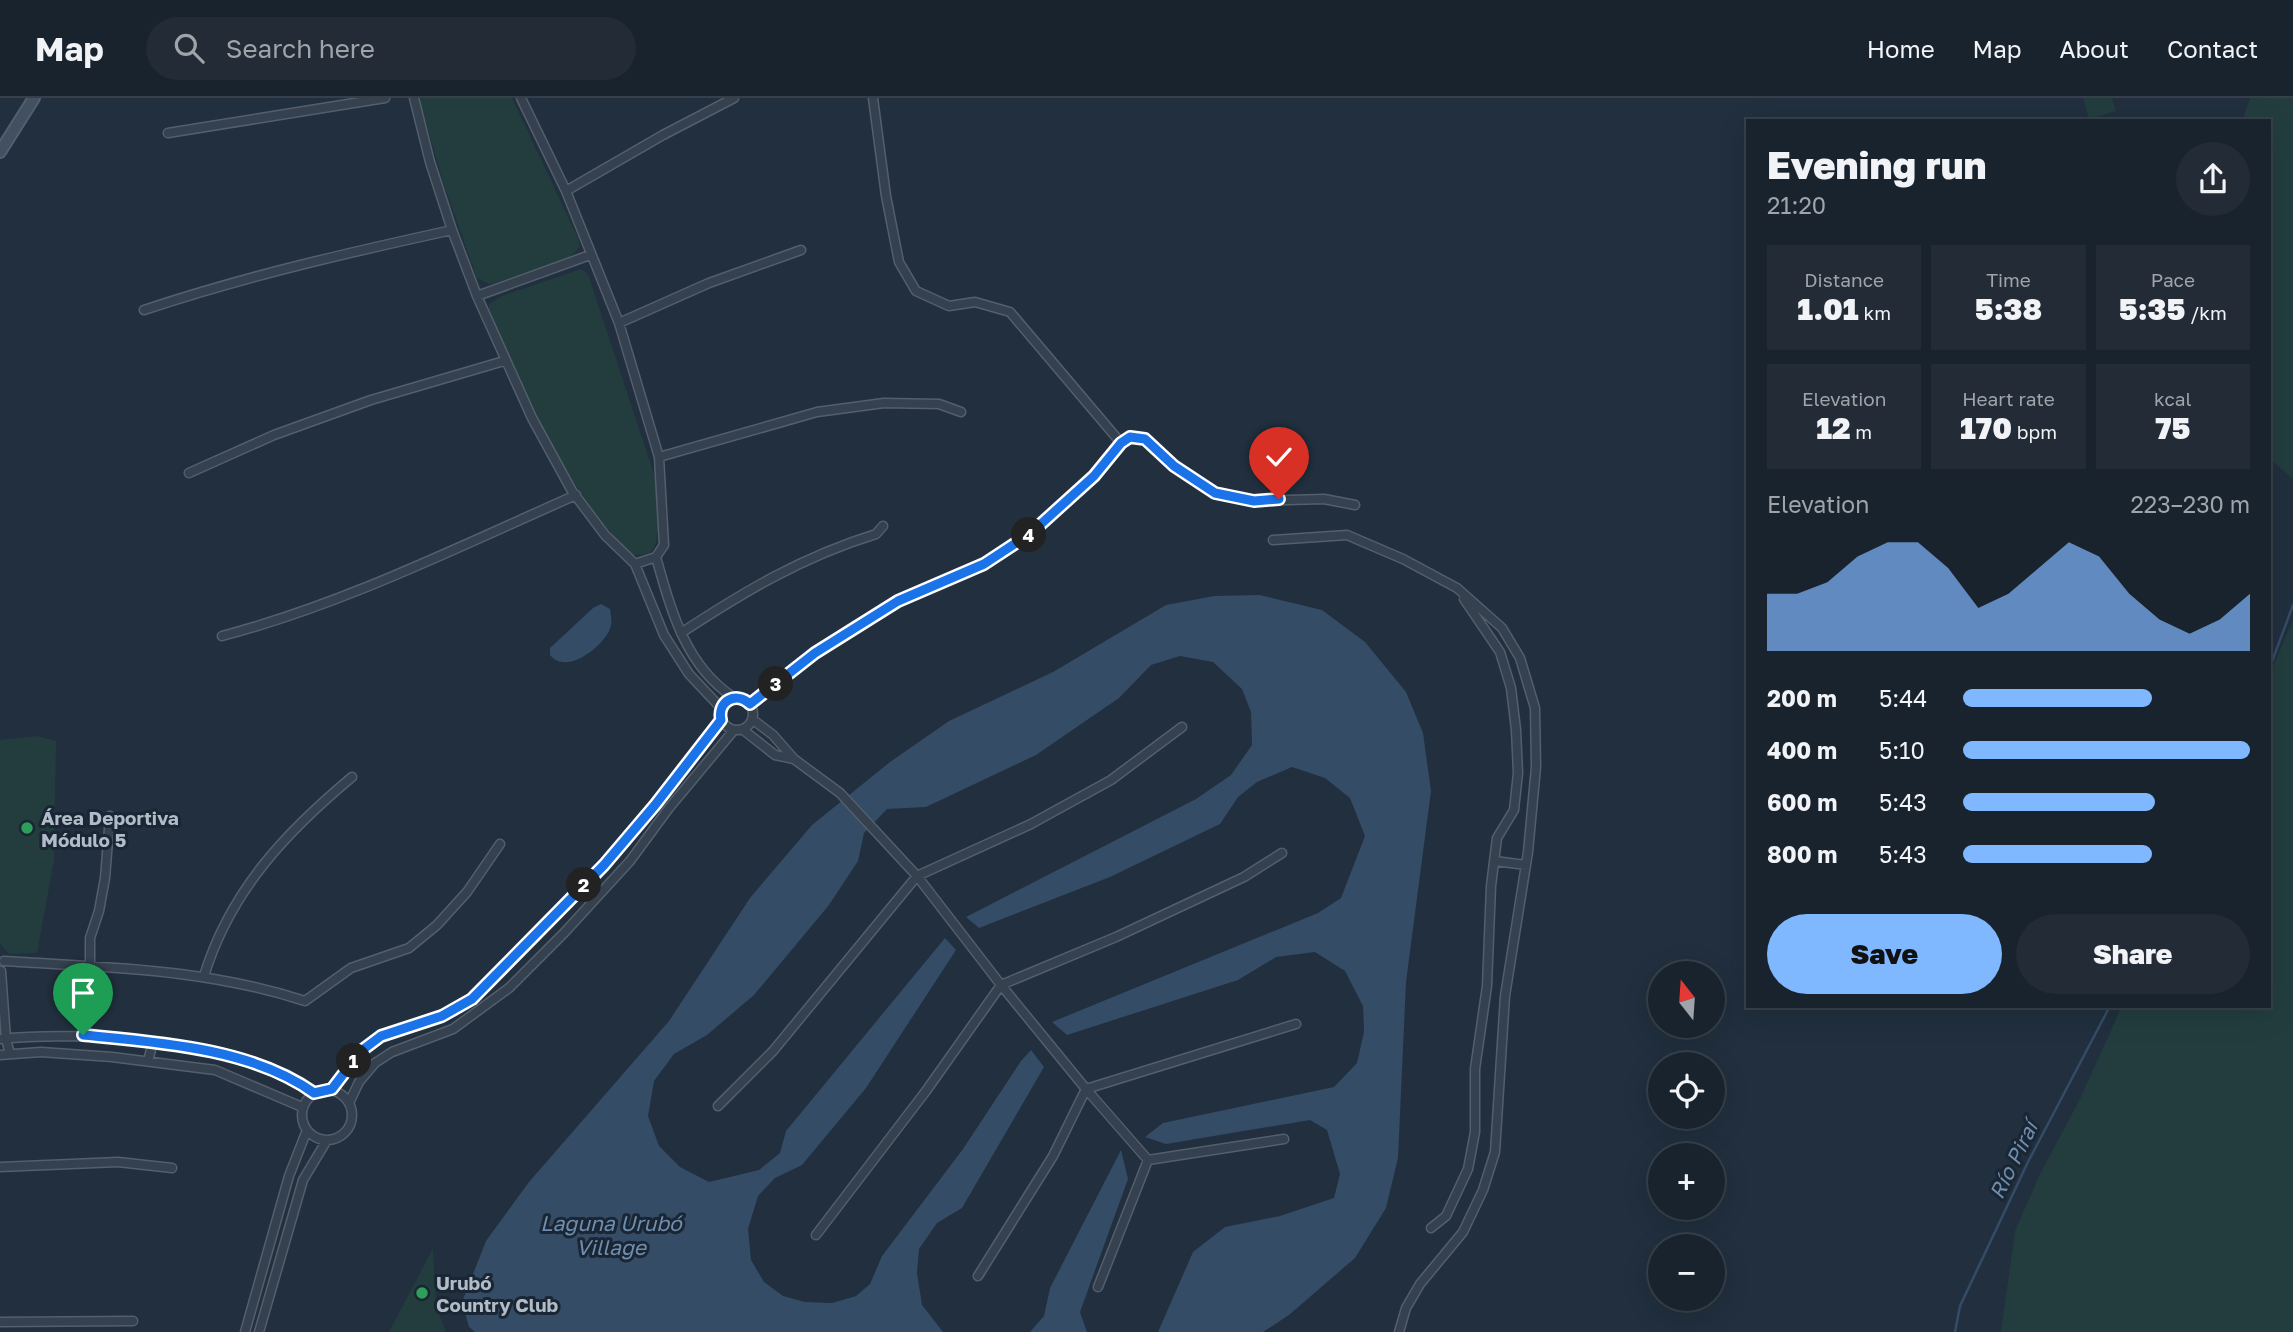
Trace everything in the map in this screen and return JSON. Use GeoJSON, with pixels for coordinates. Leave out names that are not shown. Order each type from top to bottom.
{"type":"FeatureCollection","features":[{"type":"Feature","properties":{"kind":"main road"},"geometry":{"type":"LineString","coordinates":[[0,152],[34,98]]}},
{"type":"Feature","properties":{"kind":"street"},"geometry":{"type":"LineString","coordinates":[[169,133],[385,98]]}},
{"type":"Feature","properties":{"kind":"street"},"geometry":{"type":"LineString","coordinates":[[414,98],[430,162],[452,230],[477,296],[531,418],[576,495],[605,535],[635,564],[664,635],[689,674],[721,708],[721,720],[725,726],[738,729],[775,755],[794,759]]}},
{"type":"Feature","properties":{"kind":"street"},"geometry":{"type":"LineString","coordinates":[[521,98],[566,191],[619,323],[659,457],[664,545],[656,557],[635,564]]}},
{"type":"Feature","properties":{"kind":"street"},"geometry":{"type":"LineString","coordinates":[[566,191],[734,98]]}},
{"type":"Feature","properties":{"kind":"street"},"geometry":{"type":"LineString","coordinates":[[873,98],[886,195],[899,262],[916,291],[949,306],[975,302],[1010,312],[1121,443]]}},
{"type":"Feature","properties":{"kind":"street"},"geometry":{"type":"LineString","coordinates":[[144,310],[220,284],[452,230]]}},
{"type":"Feature","properties":{"kind":"street"},"geometry":{"type":"LineString","coordinates":[[619,323],[709,283],[801,250]]}},
{"type":"Feature","properties":{"kind":"street"},"geometry":{"type":"LineString","coordinates":[[477,296],[590,256]]}},
{"type":"Feature","properties":{"kind":"street"},"geometry":{"type":"LineString","coordinates":[[189,473],[274,435],[371,400],[505,361]]}},
{"type":"Feature","properties":{"kind":"street"},"geometry":{"type":"LineString","coordinates":[[659,457],[817,412],[884,403],[939,404],[961,412]]}},
{"type":"Feature","properties":{"kind":"street"},"geometry":{"type":"LineString","coordinates":[[750,704],[815,653],[898,601],[984,564],[1031,533],[1094,476],[1121,443],[1130,437],[1145,439],[1174,466],[1215,493],[1254,501],[1324,499],[1356,505]]}},
{"type":"Feature","properties":{"kind":"street"},"geometry":{"type":"LineString","coordinates":[[222,636],[341,597],[576,495]]}},
{"type":"Feature","properties":{"kind":"street"},"geometry":{"type":"LineString","coordinates":[[681,633],[777,574],[808,558],[876,534],[883,526]]}},
{"type":"Feature","properties":{"kind":"street"},"geometry":{"type":"LineString","coordinates":[[1273,540],[1347,535],[1403,559],[1457,588],[1503,628],[1520,658],[1535,708],[1536,767],[1526,865],[1505,996],[1495,1152],[1483,1190],[1464,1232],[1420,1284],[1406,1308],[1399,1332]]}},
{"type":"Feature","properties":{"kind":"street"},"geometry":{"type":"LineString","coordinates":[[349,1103],[359,1082],[375,1063],[392,1052],[453,1029],[509,988],[564,933],[630,860],[669,808],[738,729],[746,727],[752,719],[750,704],[742,698],[733,697],[716,684],[691,654],[674,620],[656,557]]}},
{"type":"Feature","properties":{"kind":"street"},"geometry":{"type":"LineString","coordinates":[[1431,1228],[1446,1216],[1468,1169],[1475,1132],[1475,1069],[1487,986],[1497,838],[1514,810],[1518,773],[1511,688],[1500,652],[1457,588]]}},
{"type":"Feature","properties":{"kind":"street"},"geometry":{"type":"LineString","coordinates":[[721,708],[733,697]]}},
{"type":"Feature","properties":{"kind":"street"},"geometry":{"type":"LineString","coordinates":[[752,719],[773,735],[794,759],[844,796],[917,876],[1001,985],[1148,1160]]}},
{"type":"Feature","properties":{"kind":"street"},"geometry":{"type":"LineString","coordinates":[[332,1089],[361,1051],[381,1036],[442,1016],[472,999],[604,865],[721,720]]}},
{"type":"Feature","properties":{"kind":"street"},"geometry":{"type":"LineString","coordinates":[[718,1106],[773,1051],[917,876],[1031,824],[1111,780],[1182,727]]}},
{"type":"Feature","properties":{"kind":"street"},"geometry":{"type":"LineString","coordinates":[[204,976],[212,949],[230,913],[255,875],[279,843],[352,776]]}},
{"type":"Feature","properties":{"kind":"street"},"geometry":{"type":"LineString","coordinates":[[90,964],[90,938],[99,911],[105,878],[110,816]]}},
{"type":"Feature","properties":{"kind":"street"},"geometry":{"type":"LineString","coordinates":[[10,1054],[3,1039],[2,957],[204,976],[266,989],[305,1002],[351,968],[408,948],[437,925],[467,892],[500,844]]}},
{"type":"Feature","properties":{"kind":"street"},"geometry":{"type":"LineString","coordinates":[[816,1235],[926,1091],[1001,985],[1116,937],[1233,882],[1282,853]]}},
{"type":"Feature","properties":{"kind":"street"},"geometry":{"type":"LineString","coordinates":[[1495,860],[1526,865]]}},
{"type":"Feature","properties":{"kind":"street"},"geometry":{"type":"LineString","coordinates":[[551,921],[564,933]]}},
{"type":"Feature","properties":{"kind":"street"},"geometry":{"type":"LineString","coordinates":[[978,1276],[1053,1156],[1086,1089],[1296,1024]]}},
{"type":"Feature","properties":{"kind":"street"},"geometry":{"type":"LineString","coordinates":[[418,1025],[422,1040]]}},
{"type":"Feature","properties":{"kind":"street"},"geometry":{"type":"LineString","coordinates":[[3,1039],[83,1035],[153,1042],[241,1059],[298,1082],[314,1093]]}},
{"type":"Feature","properties":{"kind":"street"},"geometry":{"type":"LineString","coordinates":[[148,1061],[153,1042]]}},
{"type":"Feature","properties":{"kind":"street"},"geometry":{"type":"LineString","coordinates":[[0,1055],[41,1052],[215,1070],[302,1107]]}},
{"type":"Feature","properties":{"kind":"street"},"geometry":{"type":"LineString","coordinates":[[332,1089],[341,1093],[349,1103],[353,1117],[344,1134],[327,1140],[317,1138],[307,1130],[301,1117],[302,1107],[314,1093],[332,1089]]}},
{"type":"Feature","properties":{"kind":"street"},"geometry":{"type":"LineString","coordinates":[[245,1332],[289,1176],[307,1130]]}},
{"type":"Feature","properties":{"kind":"street"},"geometry":{"type":"LineString","coordinates":[[1148,1160],[1284,1139]]}},
{"type":"Feature","properties":{"kind":"street"},"geometry":{"type":"LineString","coordinates":[[259,1332],[303,1181],[327,1140]]}},
{"type":"Feature","properties":{"kind":"street"},"geometry":{"type":"LineString","coordinates":[[1098,1287],[1148,1160]]}},
{"type":"Feature","properties":{"kind":"street"},"geometry":{"type":"LineString","coordinates":[[0,1167],[118,1163],[172,1168]]}},
{"type":"Feature","properties":{"kind":"street"},"geometry":{"type":"LineString","coordinates":[[0,1322],[133,1321]]}},
{"type":"Feature","properties":{"kind":"green space"},"geometry":{"type":"Polygon","coordinates":[[[419,98],[512,98],[580,247],[568,258],[500,282],[489,284],[477,278],[443,182],[419,98]]]}},
{"type":"Feature","properties":{"kind":"green space"},"geometry":{"type":"Polygon","coordinates":[[[2083,98],[2112,98],[2116,111],[2089,119],[2083,98]]]}},
{"type":"Feature","properties":{"kind":"green space"},"geometry":{"type":"Polygon","coordinates":[[[2250,98],[2293,98],[2293,479],[2271,460],[2271,119],[2243,119],[2250,98]]]}},
{"type":"Feature","properties":{"kind":"green space"},"geometry":{"type":"Polygon","coordinates":[[[581,269],[588,274],[654,474],[657,538],[654,547],[645,554],[632,554],[624,548],[572,478],[541,424],[489,310],[489,304],[502,296],[581,269]]]}},
{"type":"Feature","properties":{"kind":"green space"},"geometry":{"type":"Polygon","coordinates":[[[2293,620],[2293,1332],[2001,1332],[2015,1231],[2121,1008],[2271,1008],[2271,671],[2293,620]]]}},
{"type":"Feature","properties":{"kind":"green space","name":"Área Deportiva Módulo 5"},"geometry":{"type":"Polygon","coordinates":[[[37,736],[56,741],[54,860],[37,953],[9,954],[0,944],[0,740],[37,736]]]}},
{"type":"Feature","properties":{"kind":"green space","name":"Urubó Country Club"},"geometry":{"type":"Polygon","coordinates":[[[433,1248],[436,1306],[446,1332],[389,1332],[433,1248]]]}},
{"type":"Feature","properties":{"kind":"water","name":"Laguna Urubó Village"},"geometry":{"type":"Polygon","coordinates":[[[1260,595],[1322,610],[1365,642],[1406,692],[1423,733],[1431,791],[1406,982],[1398,1158],[1386,1208],[1355,1258],[1289,1315],[1263,1332],[1158,1332],[1193,1252],[1225,1227],[1280,1216],[1334,1198],[1340,1174],[1327,1130],[1310,1120],[1166,1144],[1145,1137],[1163,1123],[1334,1087],[1357,1063],[1364,1032],[1363,1006],[1345,971],[1315,952],[1276,957],[1238,980],[1067,1035],[1052,1022],[1318,913],[1341,898],[1365,836],[1350,798],[1325,778],[1292,767],[1257,782],[1238,797],[1220,824],[1110,877],[979,928],[966,917],[1196,799],[1231,775],[1252,745],[1251,712],[1242,689],[1213,662],[1180,656],[1151,665],[1119,698],[1036,755],[926,807],[887,809],[864,833],[858,861],[829,905],[754,995],[707,1035],[674,1054],[654,1081],[648,1116],[659,1146],[680,1167],[709,1182],[759,1170],[780,1153],[786,1131],[945,938],[956,950],[866,1088],[802,1165],[775,1178],[758,1196],[748,1229],[751,1260],[764,1282],[783,1296],[805,1302],[832,1303],[856,1296],[870,1284],[882,1256],[963,1149],[1031,1050],[1044,1067],[962,1208],[937,1223],[919,1249],[917,1273],[922,1305],[943,1332],[475,1332],[469,1327],[462,1302],[486,1241],[529,1182],[669,1021],[750,898],[812,825],[890,762],[949,721],[1053,672],[1166,605],[1214,596],[1260,595]]]}},
{"type":"Feature","properties":{"kind":"water"},"geometry":{"type":"Polygon","coordinates":[[[601,604],[610,609],[611,623],[605,638],[591,652],[565,662],[550,655],[550,648],[593,608],[601,604]]]}},
{"type":"Feature","properties":{"kind":"water"},"geometry":{"type":"Polygon","coordinates":[[[1121,1150],[1128,1179],[1080,1312],[1087,1332],[1030,1332],[1044,1316],[1050,1288],[1121,1150]]]}},
{"type":"Feature","properties":{"kind":"waterway","name":"Río Piraí"},"geometry":{"type":"LineString","coordinates":[[2271,664],[2293,605]]}},
{"type":"Feature","properties":{"kind":"waterway","name":"Río Piraí"},"geometry":{"type":"LineString","coordinates":[[1955,1332],[1960,1306],[2028,1162],[2109,1008]]}},
{"type":"Feature","properties":{"kind":"place","name":"Área Deportiva Módulo 5"},"geometry":{"type":"Point","coordinates":[27,828]}},
{"type":"Feature","properties":{"kind":"place","name":"Urubó Country Club"},"geometry":{"type":"Point","coordinates":[422,1293]}},
{"type":"Feature","properties":{"kind":"route"},"geometry":{"type":"LineString","coordinates":[[83,1035],[153,1042],[241,1059],[298,1082],[314,1093],[332,1089],[361,1051],[381,1036],[442,1016],[472,999],[518,955],[604,865],[655,805],[721,720],[724,703],[736,697],[750,704],[815,653],[898,601],[984,564],[1031,533],[1070,500],[1121,443],[1130,437],[1145,439],[1174,466],[1215,493],[1254,501],[1279,499]]}}]}
